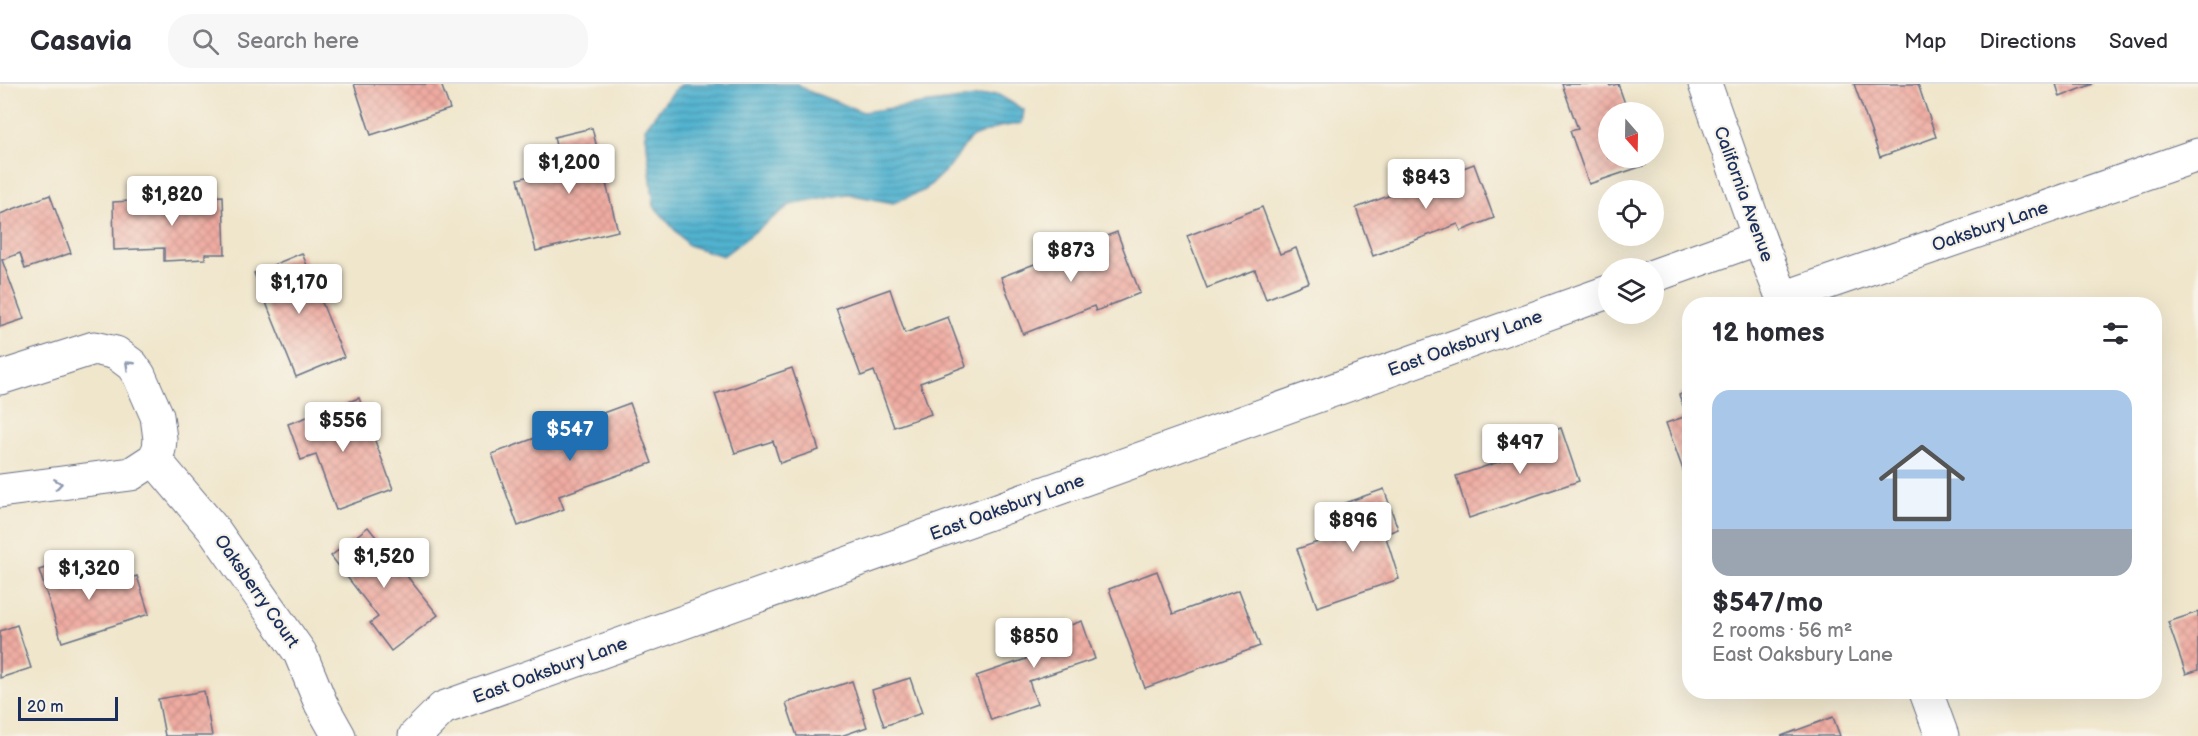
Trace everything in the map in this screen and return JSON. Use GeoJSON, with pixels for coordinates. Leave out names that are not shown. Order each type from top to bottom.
{"type":"FeatureCollection","features":[{"type":"Feature","properties":{"kind":"street","name":"California Avenue"},"geometry":{"type":"LineString","coordinates":[[1705,84],[1759,238],[1782,297]]}},
{"type":"Feature","properties":{"kind":"street","name":"Oaksbury Lane"},"geometry":{"type":"LineString","coordinates":[[1795,297],[2198,155]]}},
{"type":"Feature","properties":{"kind":"street"},"geometry":{"type":"LineString","coordinates":[[1664,272],[1759,238]]}},
{"type":"Feature","properties":{"kind":"street","name":"East Oaksbury Lane"},"geometry":{"type":"LineString","coordinates":[[416,736],[443,708],[1598,296]]}},
{"type":"Feature","properties":{"kind":"street"},"geometry":{"type":"LineString","coordinates":[[0,378],[94,348],[116,353],[132,365],[139,375],[160,427],[159,449],[153,459],[131,474],[0,491]]}},
{"type":"Feature","properties":{"kind":"street","name":"Oaksberry Court"},"geometry":{"type":"LineString","coordinates":[[153,459],[214,530],[300,653],[321,704],[339,736]]}},
{"type":"Feature","properties":{"kind":"street"},"geometry":{"type":"LineString","coordinates":[[1929,699],[1942,736]]}},
{"type":"Feature","properties":{"kind":"water"},"geometry":{"type":"Polygon","coordinates":[[[683,84],[798,84],[808,91],[863,112],[997,94],[1024,110],[1022,123],[999,127],[970,138],[951,165],[925,190],[893,203],[848,194],[790,205],[723,256],[688,245],[654,206],[645,128],[675,89],[683,84]]]}},
{"type":"Feature","properties":{"kind":"building"},"geometry":{"type":"Polygon","coordinates":[[[354,84],[441,84],[450,109],[371,135],[354,84]]]}},
{"type":"Feature","properties":{"kind":"building"},"geometry":{"type":"Polygon","coordinates":[[[1562,84],[1609,84],[1610,86],[1618,84],[1624,102],[1598,102],[1598,168],[1637,168],[1589,184],[1570,131],[1578,129],[1562,84]]]}},
{"type":"Feature","properties":{"kind":"building"},"geometry":{"type":"Polygon","coordinates":[[[1854,84],[1918,84],[1936,137],[1880,157],[1854,84]]]}},
{"type":"Feature","properties":{"kind":"building"},"geometry":{"type":"Polygon","coordinates":[[[2056,84],[2093,84],[2060,97],[2056,84]]]}},
{"type":"Feature","properties":{"kind":"building"},"geometry":{"type":"Polygon","coordinates":[[[592,128],[618,231],[536,251],[518,179],[561,168],[554,137],[592,128]]]}},
{"type":"Feature","properties":{"kind":"building"},"geometry":{"type":"Polygon","coordinates":[[[1474,164],[1494,218],[1461,231],[1458,224],[1373,256],[1356,208],[1474,164]]]}},
{"type":"Feature","properties":{"kind":"building"},"geometry":{"type":"Polygon","coordinates":[[[50,195],[71,253],[25,269],[20,253],[2,260],[24,319],[0,327],[0,214],[50,195]]]}},
{"type":"Feature","properties":{"kind":"building"},"geometry":{"type":"Polygon","coordinates":[[[223,196],[225,254],[205,254],[205,259],[164,261],[164,248],[114,250],[113,202],[223,196]]]}},
{"type":"Feature","properties":{"kind":"building"},"geometry":{"type":"Polygon","coordinates":[[[1262,207],[1280,254],[1296,248],[1309,282],[1266,299],[1255,270],[1207,288],[1187,236],[1262,207]]]}},
{"type":"Feature","properties":{"kind":"building"},"geometry":{"type":"Polygon","coordinates":[[[1117,232],[1140,293],[1096,311],[1094,306],[1023,334],[1001,277],[1117,232]]]}},
{"type":"Feature","properties":{"kind":"building"},"geometry":{"type":"Polygon","coordinates":[[[302,253],[344,357],[296,377],[254,273],[302,253]]]}},
{"type":"Feature","properties":{"kind":"building"},"geometry":{"type":"Polygon","coordinates":[[[890,289],[905,333],[948,317],[966,366],[920,383],[931,414],[894,427],[874,371],[861,376],[836,308],[890,289]]]}},
{"type":"Feature","properties":{"kind":"building"},"geometry":{"type":"Polygon","coordinates":[[[792,368],[819,450],[780,463],[773,441],[735,453],[715,394],[792,368]]]}},
{"type":"Feature","properties":{"kind":"building"},"geometry":{"type":"Polygon","coordinates":[[[359,398],[393,489],[336,510],[316,455],[301,460],[288,424],[359,398]]]}},
{"type":"Feature","properties":{"kind":"building"},"geometry":{"type":"Polygon","coordinates":[[[630,403],[652,463],[559,496],[564,509],[518,526],[492,454],[630,403]]]}},
{"type":"Feature","properties":{"kind":"building"},"geometry":{"type":"Polygon","coordinates":[[[1682,418],[1682,467],[1666,423],[1682,418]]]}},
{"type":"Feature","properties":{"kind":"building"},"geometry":{"type":"Polygon","coordinates":[[[1561,428],[1579,481],[1469,518],[1456,476],[1520,455],[1515,443],[1561,428]]]}},
{"type":"Feature","properties":{"kind":"building"},"geometry":{"type":"Polygon","coordinates":[[[1384,489],[1398,529],[1385,534],[1399,579],[1317,607],[1297,549],[1351,531],[1342,504],[1384,489]]]}},
{"type":"Feature","properties":{"kind":"building"},"geometry":{"type":"Polygon","coordinates":[[[368,527],[438,615],[391,651],[370,623],[378,617],[331,556],[368,527]]]}},
{"type":"Feature","properties":{"kind":"building"},"geometry":{"type":"Polygon","coordinates":[[[79,557],[90,591],[137,576],[149,614],[62,642],[39,570],[79,557]]]}},
{"type":"Feature","properties":{"kind":"building"},"geometry":{"type":"Polygon","coordinates":[[[1157,571],[1173,614],[1239,590],[1260,646],[1145,688],[1109,589],[1157,571]]]}},
{"type":"Feature","properties":{"kind":"building"},"geometry":{"type":"Polygon","coordinates":[[[2198,612],[2198,670],[2186,674],[2168,622],[2198,612]]]}},
{"type":"Feature","properties":{"kind":"building"},"geometry":{"type":"Polygon","coordinates":[[[1082,621],[1095,659],[1029,681],[1037,704],[991,720],[976,676],[1026,659],[1021,642],[1082,621]]]}},
{"type":"Feature","properties":{"kind":"building"},"geometry":{"type":"Polygon","coordinates":[[[17,625],[31,668],[0,678],[0,631],[17,625]]]}},
{"type":"Feature","properties":{"kind":"building"},"geometry":{"type":"Polygon","coordinates":[[[910,678],[922,713],[884,726],[872,690],[910,678]]]}},
{"type":"Feature","properties":{"kind":"building"},"geometry":{"type":"Polygon","coordinates":[[[852,681],[867,727],[841,736],[797,736],[786,703],[852,681]]]}},
{"type":"Feature","properties":{"kind":"building"},"geometry":{"type":"Polygon","coordinates":[[[204,691],[212,736],[165,736],[158,699],[204,691]]]}},
{"type":"Feature","properties":{"kind":"building"},"geometry":{"type":"Polygon","coordinates":[[[1833,717],[1840,736],[1781,736],[1833,717]]]}}]}
